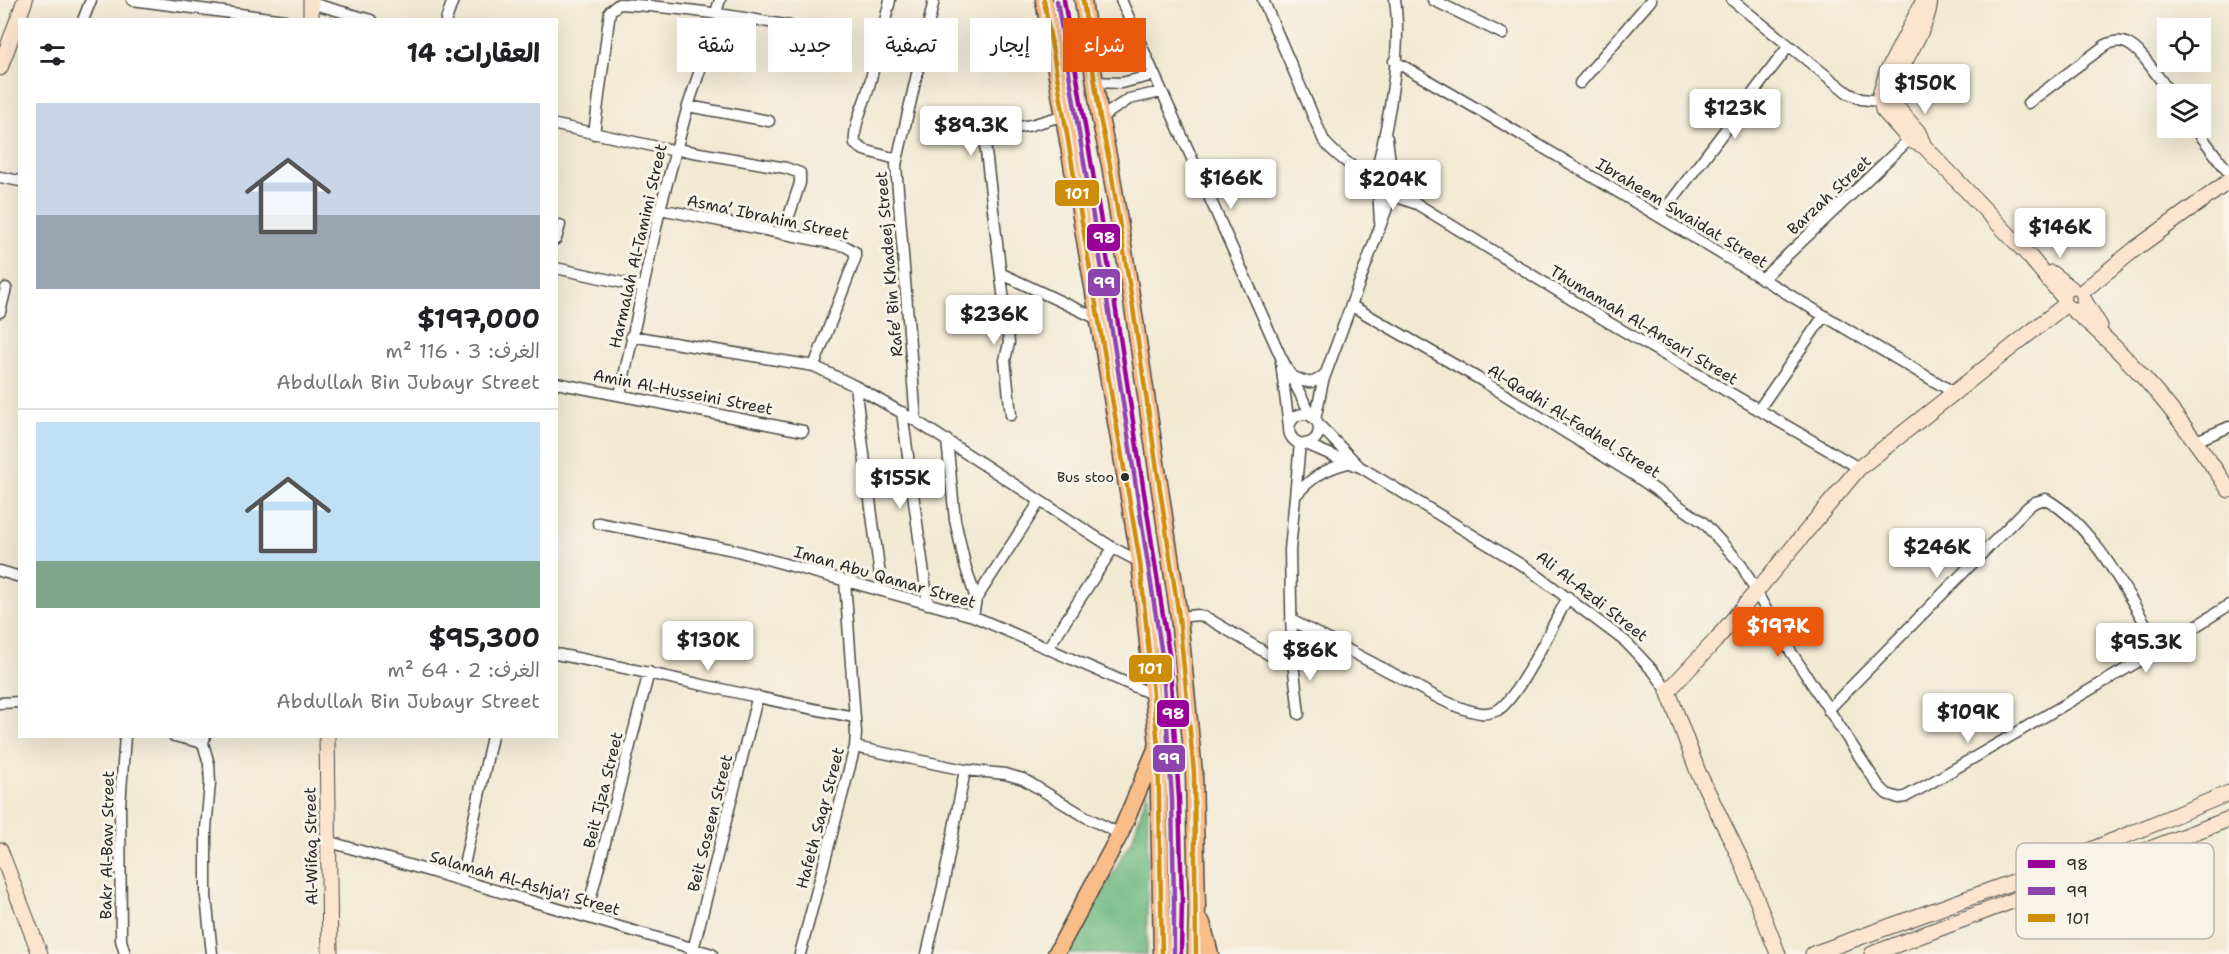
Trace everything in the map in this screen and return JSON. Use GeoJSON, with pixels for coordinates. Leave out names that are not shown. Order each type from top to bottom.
{"type":"FeatureCollection","features":[{"type":"Feature","properties":{"kind":"main road"},"geometry":{"type":"LineString","coordinates":[[1044,0],[1140,562],[1158,746],[1162,954]]}},
{"type":"Feature","properties":{"kind":"main road"},"geometry":{"type":"LineString","coordinates":[[1083,0],[1094,82],[1132,301],[1179,617],[1194,773],[1196,954]]}},
{"type":"Feature","properties":{"kind":"main road"},"geometry":{"type":"LineString","coordinates":[[1056,954],[1120,834],[1158,746]]}},
{"type":"Feature","properties":{"kind":"main road"},"geometry":{"type":"LineString","coordinates":[[1197,907],[1210,954]]}},
{"type":"Feature","properties":{"kind":"street"},"geometry":{"type":"LineString","coordinates":[[18,18],[25,0]]}},
{"type":"Feature","properties":{"kind":"street"},"geometry":{"type":"LineString","coordinates":[[84,18],[91,0]]}},
{"type":"Feature","properties":{"kind":"street"},"geometry":{"type":"LineString","coordinates":[[132,0],[202,14],[257,18]]}},
{"type":"Feature","properties":{"kind":"street"},"geometry":{"type":"LineString","coordinates":[[447,18],[453,0]]}},
{"type":"Feature","properties":{"kind":"street","name":"Harmalah Al-Tamimi Street"},"geometry":{"type":"LineString","coordinates":[[620,395],[660,209],[720,0]]}},
{"type":"Feature","properties":{"kind":"street"},"geometry":{"type":"LineString","coordinates":[[890,0],[856,129],[855,144],[860,148],[896,159]]}},
{"type":"Feature","properties":{"kind":"street","name":"Rafe’ Bin Khadeej Street"},"geometry":{"type":"LineString","coordinates":[[916,421],[896,159],[934,0]]}},
{"type":"Feature","properties":{"kind":"street"},"geometry":{"type":"LineString","coordinates":[[1121,0],[1280,355],[1315,420],[1318,435],[1315,439],[1303,443],[1292,438],[1280,355]]}},
{"type":"Feature","properties":{"kind":"street","name":"Thumamah Al-Ansari Street"},"geometry":{"type":"LineString","coordinates":[[1263,0],[1319,132],[1329,148],[1384,186],[1608,322],[1859,468]]}},
{"type":"Feature","properties":{"kind":"street"},"geometry":{"type":"LineString","coordinates":[[1315,420],[1325,377],[1388,205],[1384,186],[1372,174],[1376,168],[1386,132],[1397,33],[1395,0]]}},
{"type":"Feature","properties":{"kind":"street"},"geometry":{"type":"LineString","coordinates":[[1433,0],[1503,34]]}},
{"type":"Feature","properties":{"kind":"street"},"geometry":{"type":"LineString","coordinates":[[1581,83],[1652,0]]}},
{"type":"Feature","properties":{"kind":"street"},"geometry":{"type":"LineString","coordinates":[[1732,0],[1848,93],[1861,99],[1887,102]]}},
{"type":"Feature","properties":{"kind":"street"},"geometry":{"type":"LineString","coordinates":[[1928,0],[1924,24],[1883,110],[1917,139],[2030,257],[2073,298],[2164,399],[2229,490]]}},
{"type":"Feature","properties":{"kind":"street"},"geometry":{"type":"LineString","coordinates":[[311,18],[311,2],[364,18]]}},
{"type":"Feature","properties":{"kind":"street"},"geometry":{"type":"LineString","coordinates":[[594,134],[610,12],[614,6],[619,4],[661,6],[768,22]]}},
{"type":"Feature","properties":{"kind":"street"},"geometry":{"type":"LineString","coordinates":[[0,68],[18,19]]}},
{"type":"Feature","properties":{"kind":"street"},"geometry":{"type":"LineString","coordinates":[[2028,103],[2107,44],[2117,41],[2127,43],[2139,53],[2162,84]]}},
{"type":"Feature","properties":{"kind":"street"},"geometry":{"type":"LineString","coordinates":[[1660,216],[1788,47]]}},
{"type":"Feature","properties":{"kind":"street","name":"Ibraheem Swaidat Street"},"geometry":{"type":"LineString","coordinates":[[1395,61],[1528,137],[1953,392]]}},
{"type":"Feature","properties":{"kind":"street"},"geometry":{"type":"LineString","coordinates":[[1094,82],[1121,83],[1154,75]]}},
{"type":"Feature","properties":{"kind":"street"},"geometry":{"type":"LineString","coordinates":[[1100,118],[1129,99],[1161,92]]}},
{"type":"Feature","properties":{"kind":"street"},"geometry":{"type":"LineString","coordinates":[[688,106],[769,121]]}},
{"type":"Feature","properties":{"kind":"street"},"geometry":{"type":"LineString","coordinates":[[1011,415],[1005,360],[1009,343],[1002,274],[984,148],[986,139],[998,131],[1031,125],[1065,115]]}},
{"type":"Feature","properties":{"kind":"street"},"geometry":{"type":"LineString","coordinates":[[558,125],[676,150],[786,168],[800,173],[802,176],[783,234]]}},
{"type":"Feature","properties":{"kind":"street"},"geometry":{"type":"LineString","coordinates":[[1384,186],[1395,177],[1391,170],[1386,132]]}},
{"type":"Feature","properties":{"kind":"street"},"geometry":{"type":"LineString","coordinates":[[2203,138],[2229,173]]}},
{"type":"Feature","properties":{"kind":"street","name":"Barzah Street"},"geometry":{"type":"LineString","coordinates":[[1762,279],[1917,139]]}},
{"type":"Feature","properties":{"kind":"street"},"geometry":{"type":"LineString","coordinates":[[1345,159],[1376,168],[1384,166],[1391,170]]}},
{"type":"Feature","properties":{"kind":"street"},"geometry":{"type":"LineString","coordinates":[[0,177],[18,181]]}},
{"type":"Feature","properties":{"kind":"street"},"geometry":{"type":"LineString","coordinates":[[1668,691],[1715,641],[1859,468],[2134,249],[2229,181]]}},
{"type":"Feature","properties":{"kind":"street","name":"Asma’ Ibrahim Street"},"geometry":{"type":"LineString","coordinates":[[660,209],[845,246],[855,252],[855,259],[814,366]]}},
{"type":"Feature","properties":{"kind":"street"},"geometry":{"type":"LineString","coordinates":[[558,232],[560,225]]}},
{"type":"Feature","properties":{"kind":"street"},"geometry":{"type":"LineString","coordinates":[[558,268],[642,287]]}},
{"type":"Feature","properties":{"kind":"street"},"geometry":{"type":"LineString","coordinates":[[1002,274],[1098,319]]}},
{"type":"Feature","properties":{"kind":"street"},"geometry":{"type":"LineString","coordinates":[[0,312],[3,287],[18,290]]}},
{"type":"Feature","properties":{"kind":"street","name":"Al-Qadhi Al-Fadhel Street"},"geometry":{"type":"LineString","coordinates":[[1352,306],[1481,380],[1690,512],[1724,544],[1741,564],[1780,635],[1878,785],[1887,794],[1899,798],[1905,797],[2160,649]]}},
{"type":"Feature","properties":{"kind":"street"},"geometry":{"type":"LineString","coordinates":[[1759,409],[1823,316]]}},
{"type":"Feature","properties":{"kind":"street"},"geometry":{"type":"LineString","coordinates":[[631,336],[814,366],[902,412],[1113,548],[1140,562]]}},
{"type":"Feature","properties":{"kind":"street"},"geometry":{"type":"LineString","coordinates":[[1290,375],[1312,383],[1325,377]]}},
{"type":"Feature","properties":{"kind":"street"},"geometry":{"type":"LineString","coordinates":[[1289,428],[1325,377]]}},
{"type":"Feature","properties":{"kind":"street","name":"Amin Al-Husseini Street"},"geometry":{"type":"LineString","coordinates":[[558,383],[803,431]]}},
{"type":"Feature","properties":{"kind":"street"},"geometry":{"type":"LineString","coordinates":[[855,386],[882,591]]}},
{"type":"Feature","properties":{"kind":"street"},"geometry":{"type":"LineString","coordinates":[[902,412],[928,604]]}},
{"type":"Feature","properties":{"kind":"street"},"geometry":{"type":"LineString","coordinates":[[1296,416],[1302,414],[1315,420]]}},
{"type":"Feature","properties":{"kind":"street","name":"Ali Al-Azdi Street"},"geometry":{"type":"LineString","coordinates":[[1315,420],[1362,468]]}},
{"type":"Feature","properties":{"kind":"street"},"geometry":{"type":"LineString","coordinates":[[2196,441],[2229,427]]}},
{"type":"Feature","properties":{"kind":"street"},"geometry":{"type":"LineString","coordinates":[[947,440],[955,520],[976,600]]}},
{"type":"Feature","properties":{"kind":"street"},"geometry":{"type":"LineString","coordinates":[[1299,714],[1292,654],[1291,537],[1303,443]]}},
{"type":"Feature","properties":{"kind":"street","name":"Ali Al-Azdi Street"},"geometry":{"type":"LineString","coordinates":[[1303,443],[1362,468],[1494,546],[1568,597],[1626,642],[1654,672],[1668,691],[1698,772],[1742,862],[1778,954]]}},
{"type":"Feature","properties":{"kind":"street"},"geometry":{"type":"LineString","coordinates":[[1296,495],[1321,471],[1348,463]]}},
{"type":"Feature","properties":{"kind":"street"},"geometry":{"type":"LineString","coordinates":[[1828,710],[2028,507],[2046,499],[2069,515],[2094,542],[2160,649],[2229,605]]}},
{"type":"Feature","properties":{"kind":"street"},"geometry":{"type":"LineString","coordinates":[[973,616],[976,600],[1040,501]]}},
{"type":"Feature","properties":{"kind":"street","name":"Iman Abu Qamar Street"},"geometry":{"type":"LineString","coordinates":[[598,523],[734,550],[973,616],[1154,695]]}},
{"type":"Feature","properties":{"kind":"street"},"geometry":{"type":"LineString","coordinates":[[1048,648],[1113,548]]}},
{"type":"Feature","properties":{"kind":"street"},"geometry":{"type":"LineString","coordinates":[[0,571],[18,576]]}},
{"type":"Feature","properties":{"kind":"street","name":"Hafeth Saqr Street"},"geometry":{"type":"LineString","coordinates":[[800,954],[855,747],[845,580]]}},
{"type":"Feature","properties":{"kind":"street"},"geometry":{"type":"LineString","coordinates":[[1291,620],[1434,695],[1461,707],[1481,713],[1491,713],[1500,709],[1509,700],[1568,597]]}},
{"type":"Feature","properties":{"kind":"street"},"geometry":{"type":"LineString","coordinates":[[1179,617],[1204,617],[1278,660],[1283,661],[1292,654]]}},
{"type":"Feature","properties":{"kind":"street"},"geometry":{"type":"LineString","coordinates":[[558,654],[649,672],[757,699],[854,717]]}},
{"type":"Feature","properties":{"kind":"street","name":"Beit Ijza Street"},"geometry":{"type":"LineString","coordinates":[[586,916],[649,672]]}},
{"type":"Feature","properties":{"kind":"street","name":"Beit Soseen Street"},"geometry":{"type":"LineString","coordinates":[[693,951],[757,699]]}},
{"type":"Feature","properties":{"kind":"street"},"geometry":{"type":"LineString","coordinates":[[0,703],[18,702]]}},
{"type":"Feature","properties":{"kind":"street","name":"Bakr Al-Baw Street"},"geometry":{"type":"LineString","coordinates":[[125,738],[120,805],[121,940],[125,954]]}},
{"type":"Feature","properties":{"kind":"street"},"geometry":{"type":"LineString","coordinates":[[189,738],[204,740],[209,764],[206,896],[212,954]]}},
{"type":"Feature","properties":{"kind":"street","name":"Al-Wifaq Street"},"geometry":{"type":"LineString","coordinates":[[327,738],[330,954]]}},
{"type":"Feature","properties":{"kind":"street"},"geometry":{"type":"LineString","coordinates":[[462,879],[492,738]]}},
{"type":"Feature","properties":{"kind":"street"},"geometry":{"type":"LineString","coordinates":[[855,747],[965,770],[1005,774],[1023,779],[1086,818],[1120,834]]}},
{"type":"Feature","properties":{"kind":"street"},"geometry":{"type":"LineString","coordinates":[[927,954],[943,886],[965,770]]}},
{"type":"Feature","properties":{"kind":"street"},"geometry":{"type":"LineString","coordinates":[[2108,843],[2229,793]]}},
{"type":"Feature","properties":{"kind":"street"},"geometry":{"type":"LineString","coordinates":[[2166,843],[2229,819]]}},
{"type":"Feature","properties":{"kind":"street","name":"Salamah Al-Ashja'i Street"},"geometry":{"type":"LineString","coordinates":[[330,842],[586,916],[693,951],[711,954]]}},
{"type":"Feature","properties":{"kind":"street"},"geometry":{"type":"LineString","coordinates":[[0,850],[40,954]]}},
{"type":"Feature","properties":{"kind":"street"},"geometry":{"type":"LineString","coordinates":[[1813,954],[2016,881]]}},
{"type":"Feature","properties":{"kind":"street"},"geometry":{"type":"LineString","coordinates":[[1872,954],[2016,900]]}},
{"type":"Feature","properties":{"kind":"green space"},"geometry":{"type":"Polygon","coordinates":[[[1148,789],[1147,954],[1068,954],[1133,837],[1148,789]]]}},
{"type":"Feature","properties":{"kind":"transit line","name":"101"},"geometry":{"type":"LineString","coordinates":[[1044,0],[1140,562],[1158,746],[1162,954]]}},
{"type":"Feature","properties":{"kind":"transit line","name":"98"},"geometry":{"type":"LineString","coordinates":[[1064,0],[1116,311],[1169,654],[1179,798],[1181,954]]}},
{"type":"Feature","properties":{"kind":"transit line","name":"101"},"geometry":{"type":"LineString","coordinates":[[1083,0],[1100,118],[1132,301],[1179,617],[1194,773],[1196,954]]}},
{"type":"Feature","properties":{"kind":"transit line","name":"99"},"geometry":{"type":"LineString","coordinates":[[1057,1],[1109,312],[1162,655],[1172,798],[1174,954]]}},
{"type":"Feature","properties":{"kind":"place","name":"Bus stoo"},"geometry":{"type":"Point","coordinates":[1125,477]}}]}
